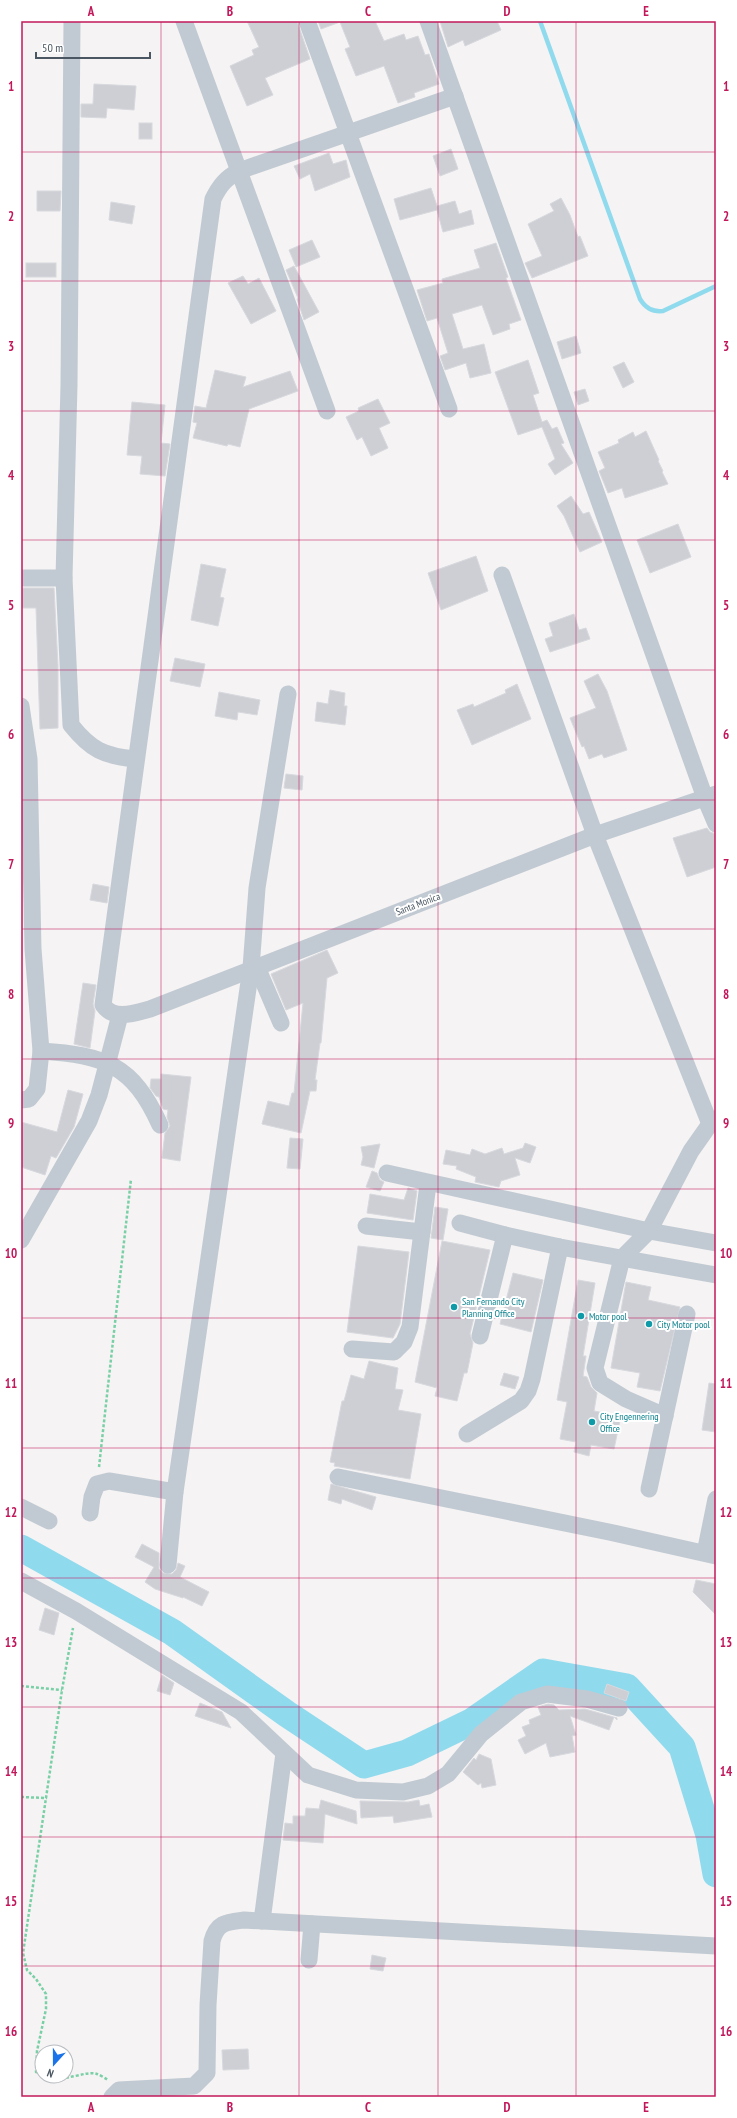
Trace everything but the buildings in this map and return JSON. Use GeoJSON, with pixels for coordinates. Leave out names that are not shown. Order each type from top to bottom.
{"type":"FeatureCollection","features":[{"type":"Feature","properties":{"kind":"street"},"geometry":{"type":"LineString","coordinates":[[72,21],[69,385],[64,578],[72,725],[84,741],[94,749],[113,757],[135,759]]}},
{"type":"Feature","properties":{"kind":"street"},"geometry":{"type":"LineString","coordinates":[[184,21],[327,411]]}},
{"type":"Feature","properties":{"kind":"street"},"geometry":{"type":"LineString","coordinates":[[307,21],[346,133],[449,409]]}},
{"type":"Feature","properties":{"kind":"street"},"geometry":{"type":"LineString","coordinates":[[428,21],[710,796],[716,824]]}},
{"type":"Feature","properties":{"kind":"street"},"geometry":{"type":"LineString","coordinates":[[21,1240],[89,1121],[99,1095],[120,1015],[111,1013],[103,1005],[135,759],[213,199],[220,185],[228,177],[239,171],[455,96]]}},
{"type":"Feature","properties":{"kind":"street"},"geometry":{"type":"LineString","coordinates":[[502,575],[594,835],[713,1122],[691,1151],[649,1231],[622,1258],[595,1368],[600,1383],[626,1399],[664,1416]]}},
{"type":"Feature","properties":{"kind":"street"},"geometry":{"type":"LineString","coordinates":[[21,578],[64,578]]}},
{"type":"Feature","properties":{"kind":"street"},"geometry":{"type":"LineString","coordinates":[[168,1565],[175,1492],[254,968],[258,881],[288,694]]}},
{"type":"Feature","properties":{"kind":"street"},"geometry":{"type":"LineString","coordinates":[[21,706],[29,759],[27,899],[33,949],[41,1051],[37,1089],[29,1099],[21,1100]]}},
{"type":"Feature","properties":{"kind":"street","name":"Santa Monica"},"geometry":{"type":"LineString","coordinates":[[120,1015],[150,1009],[594,835],[710,796]]}},
{"type":"Feature","properties":{"kind":"street"},"geometry":{"type":"LineString","coordinates":[[254,968],[281,1023]]}},
{"type":"Feature","properties":{"kind":"street"},"geometry":{"type":"LineString","coordinates":[[41,1051],[73,1053],[107,1062],[139,1088],[149,1102],[160,1125]]}},
{"type":"Feature","properties":{"kind":"street"},"geometry":{"type":"LineString","coordinates":[[387,1173],[428,1184],[649,1231],[716,1243]]}},
{"type":"Feature","properties":{"kind":"street"},"geometry":{"type":"LineString","coordinates":[[352,1349],[394,1352],[404,1342],[410,1327],[428,1184]]}},
{"type":"Feature","properties":{"kind":"street"},"geometry":{"type":"LineString","coordinates":[[460,1223],[560,1247],[716,1276]]}},
{"type":"Feature","properties":{"kind":"street"},"geometry":{"type":"LineString","coordinates":[[366,1226],[422,1232]]}},
{"type":"Feature","properties":{"kind":"street"},"geometry":{"type":"LineString","coordinates":[[480,1336],[505,1235]]}},
{"type":"Feature","properties":{"kind":"street"},"geometry":{"type":"LineString","coordinates":[[468,1434],[521,1401],[528,1392],[560,1247]]}},
{"type":"Feature","properties":{"kind":"street"},"geometry":{"type":"LineString","coordinates":[[649,1489],[687,1314]]}},
{"type":"Feature","properties":{"kind":"street"},"geometry":{"type":"LineString","coordinates":[[338,1477],[711,1554],[716,1500]]}},
{"type":"Feature","properties":{"kind":"street"},"geometry":{"type":"LineString","coordinates":[[90,1513],[92,1497],[97,1484],[109,1481],[175,1492]]}},
{"type":"Feature","properties":{"kind":"street"},"geometry":{"type":"LineString","coordinates":[[21,1506],[49,1521]]}},
{"type":"Feature","properties":{"kind":"street"},"geometry":{"type":"LineString","coordinates":[[21,1581],[76,1612],[241,1712],[308,1775],[356,1790],[402,1792],[428,1786],[448,1774],[481,1734],[521,1702],[547,1694],[587,1699],[619,1708]]}},
{"type":"Feature","properties":{"kind":"street"},"geometry":{"type":"LineString","coordinates":[[262,1921],[284,1753]]}},
{"type":"Feature","properties":{"kind":"street"},"geometry":{"type":"LineString","coordinates":[[113,2096],[119,2090],[133,2088],[194,2086],[204,2079],[208,2067],[208,2005],[212,1941],[215,1930],[227,1922],[262,1921],[716,1946]]}},
{"type":"Feature","properties":{"kind":"street"},"geometry":{"type":"LineString","coordinates":[[309,1960],[312,1924]]}},
{"type":"Feature","properties":{"kind":"path"},"geometry":{"type":"LineString","coordinates":[[97,1484],[131,1179]]}},
{"type":"Feature","properties":{"kind":"path"},"geometry":{"type":"LineString","coordinates":[[38,2044],[46,2009],[46,1994],[36,1979],[27,1970],[23,1952],[62,1690],[76,1612]]}},
{"type":"Feature","properties":{"kind":"path"},"geometry":{"type":"LineString","coordinates":[[21,1686],[62,1690]]}},
{"type":"Feature","properties":{"kind":"path"},"geometry":{"type":"LineString","coordinates":[[21,1797],[47,1798]]}},
{"type":"Feature","properties":{"kind":"path"},"geometry":{"type":"LineString","coordinates":[[74,2077],[96,2073],[109,2081],[113,2096]]}},
{"type":"Feature","properties":{"kind":"waterway"},"geometry":{"type":"LineString","coordinates":[[540,21],[640,299],[650,309],[663,311],[716,286]]}},
{"type":"Feature","properties":{"kind":"waterway"},"geometry":{"type":"LineString","coordinates":[[21,1548],[172,1632],[287,1714],[364,1765],[407,1753],[471,1722],[543,1672],[627,1687],[682,1747],[709,1835],[716,1874]]}},
{"type":"Feature","properties":{"kind":"place","name":"San Fernando City Planning Office"},"geometry":{"type":"Point","coordinates":[454,1307]}},
{"type":"Feature","properties":{"kind":"place","name":"Motor pool"},"geometry":{"type":"Point","coordinates":[581,1316]}},
{"type":"Feature","properties":{"kind":"place","name":"City Motor pool"},"geometry":{"type":"Point","coordinates":[649,1324]}},
{"type":"Feature","properties":{"kind":"place","name":"City Engennering Office"},"geometry":{"type":"Point","coordinates":[592,1422]}}]}
